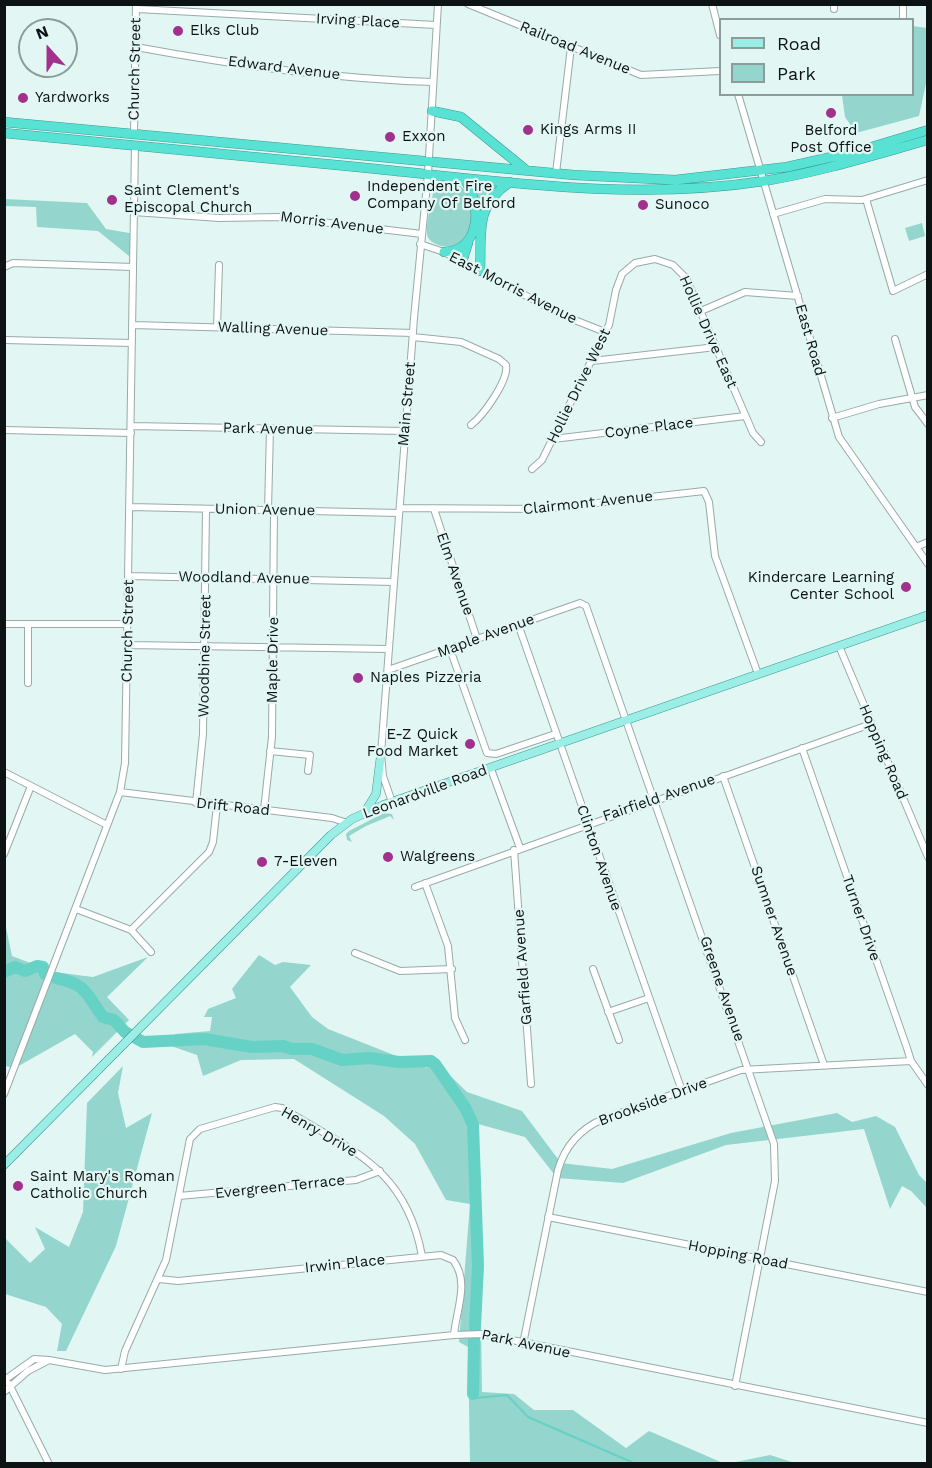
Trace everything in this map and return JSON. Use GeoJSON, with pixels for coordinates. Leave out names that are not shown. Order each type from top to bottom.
{"type":"FeatureCollection","features":[{"type":"Feature","properties":{"kind":"highway"},"geometry":{"type":"LineString","coordinates":[[432,111],[461,117],[526,170]]}},
{"type":"Feature","properties":{"kind":"highway"},"geometry":{"type":"LineString","coordinates":[[4,122],[556,173],[675,180],[763,176],[927,130]]}},
{"type":"Feature","properties":{"kind":"highway"},"geometry":{"type":"LineString","coordinates":[[4,133],[464,179],[614,190],[695,187],[853,162],[927,140]]}},
{"type":"Feature","properties":{"kind":"highway"},"geometry":{"type":"LineString","coordinates":[[462,262],[477,202],[464,179]]}},
{"type":"Feature","properties":{"kind":"highway"},"geometry":{"type":"LineString","coordinates":[[480,272],[485,206],[492,195],[510,182]]}},
{"type":"Feature","properties":{"kind":"highway"},"geometry":{"type":"LineString","coordinates":[[444,252],[453,252],[469,241]]}},
{"type":"Feature","properties":{"kind":"main road","name":"Leonardville Road"},"geometry":{"type":"LineString","coordinates":[[4,1165],[347,822],[365,812],[392,802],[927,615]]}},
{"type":"Feature","properties":{"kind":"main road"},"geometry":{"type":"LineString","coordinates":[[365,812],[376,794],[381,754]]}},
{"type":"Feature","properties":{"kind":"street","name":"Main Street"},"geometry":{"type":"LineString","coordinates":[[392,802],[383,776],[381,754],[420,244],[428,174],[438,4]]}},
{"type":"Feature","properties":{"kind":"street","name":"Railroad Avenue"},"geometry":{"type":"LineString","coordinates":[[468,4],[641,75],[719,71]]}},
{"type":"Feature","properties":{"kind":"street"},"geometry":{"type":"LineString","coordinates":[[712,4],[719,31]]}},
{"type":"Feature","properties":{"kind":"street","name":"Irving Place"},"geometry":{"type":"LineString","coordinates":[[137,7],[436,25]]}},
{"type":"Feature","properties":{"kind":"street","name":"Church Street"},"geometry":{"type":"LineString","coordinates":[[134,134],[137,7]]}},
{"type":"Feature","properties":{"kind":"street","name":"Edward Avenue"},"geometry":{"type":"LineString","coordinates":[[136,46],[247,64],[377,80],[433,82]]}},
{"type":"Feature","properties":{"kind":"street"},"geometry":{"type":"LineString","coordinates":[[556,173],[571,47]]}},
{"type":"Feature","properties":{"kind":"street","name":"East Road"},"geometry":{"type":"LineString","coordinates":[[739,96],[832,418],[842,442],[927,564]]}},
{"type":"Feature","properties":{"kind":"street","name":"Church Street"},"geometry":{"type":"LineString","coordinates":[[4,1094],[120,792],[127,746],[135,146]]}},
{"type":"Feature","properties":{"kind":"street"},"geometry":{"type":"LineString","coordinates":[[774,214],[825,199],[849,202],[866,199],[927,180]]}},
{"type":"Feature","properties":{"kind":"street"},"geometry":{"type":"LineString","coordinates":[[866,199],[893,291],[927,273]]}},
{"type":"Feature","properties":{"kind":"street","name":"Morris Avenue"},"geometry":{"type":"LineString","coordinates":[[134,212],[219,218],[279,217],[422,234]]}},
{"type":"Feature","properties":{"kind":"street","name":"East Morris Avenue"},"geometry":{"type":"LineString","coordinates":[[420,244],[444,252],[562,315],[606,332]]}},
{"type":"Feature","properties":{"kind":"street","name":"Hollie Drive East"},"geometry":{"type":"LineString","coordinates":[[630,267],[655,259],[673,265],[686,278],[745,417],[753,433],[761,442]]}},
{"type":"Feature","properties":{"kind":"street"},"geometry":{"type":"LineString","coordinates":[[4,267],[13,263],[133,267]]}},
{"type":"Feature","properties":{"kind":"street"},"geometry":{"type":"LineString","coordinates":[[217,327],[219,265]]}},
{"type":"Feature","properties":{"kind":"street","name":"Hollie Drive West"},"geometry":{"type":"LineString","coordinates":[[532,469],[542,460],[592,361],[606,332],[618,282],[630,267]]}},
{"type":"Feature","properties":{"kind":"street"},"geometry":{"type":"LineString","coordinates":[[700,311],[745,292],[798,296]]}},
{"type":"Feature","properties":{"kind":"street","name":"Walling Avenue"},"geometry":{"type":"LineString","coordinates":[[132,325],[413,335],[461,342],[506,365],[507,373],[487,410],[471,425]]}},
{"type":"Feature","properties":{"kind":"street"},"geometry":{"type":"LineString","coordinates":[[895,339],[913,399],[927,424]]}},
{"type":"Feature","properties":{"kind":"street"},"geometry":{"type":"LineString","coordinates":[[4,340],[132,343]]}},
{"type":"Feature","properties":{"kind":"street"},"geometry":{"type":"LineString","coordinates":[[592,361],[716,347]]}},
{"type":"Feature","properties":{"kind":"street"},"geometry":{"type":"LineString","coordinates":[[832,418],[879,404],[927,396]]}},
{"type":"Feature","properties":{"kind":"street","name":"Coyne Place"},"geometry":{"type":"LineString","coordinates":[[553,439],[745,417]]}},
{"type":"Feature","properties":{"kind":"street","name":"Park Avenue"},"geometry":{"type":"LineString","coordinates":[[4,429],[405,431]]}},
{"type":"Feature","properties":{"kind":"street","name":"Maple Drive"},"geometry":{"type":"LineString","coordinates":[[264,810],[270,752],[273,648],[274,579],[270,429]]}},
{"type":"Feature","properties":{"kind":"street","name":"Clairmont Avenue"},"geometry":{"type":"LineString","coordinates":[[400,510],[544,509],[704,491],[709,502],[715,556],[758,674]]}},
{"type":"Feature","properties":{"kind":"street","name":"Union Avenue"},"geometry":{"type":"LineString","coordinates":[[130,507],[400,510]]}},
{"type":"Feature","properties":{"kind":"street","name":"Woodbine Street"},"geometry":{"type":"LineString","coordinates":[[196,803],[203,734],[206,647],[206,509]]}},
{"type":"Feature","properties":{"kind":"street","name":"Elm Avenue"},"geometry":{"type":"LineString","coordinates":[[434,509],[477,639]]}},
{"type":"Feature","properties":{"kind":"street"},"geometry":{"type":"LineString","coordinates":[[916,547],[927,542]]}},
{"type":"Feature","properties":{"kind":"street","name":"Woodland Avenue"},"geometry":{"type":"LineString","coordinates":[[129,576],[394,582]]}},
{"type":"Feature","properties":{"kind":"street","name":"Maple Avenue"},"geometry":{"type":"LineString","coordinates":[[388,670],[580,603],[585,604]]}},
{"type":"Feature","properties":{"kind":"street","name":"Greene Avenue"},"geometry":{"type":"LineString","coordinates":[[585,604],[772,1133],[776,1158],[775,1181],[735,1386]]}},
{"type":"Feature","properties":{"kind":"street"},"geometry":{"type":"LineString","coordinates":[[4,624],[128,624]]}},
{"type":"Feature","properties":{"kind":"street"},"geometry":{"type":"LineString","coordinates":[[28,624],[28,684]]}},
{"type":"Feature","properties":{"kind":"street","name":"Clinton Avenue"},"geometry":{"type":"LineString","coordinates":[[518,624],[682,1091]]}},
{"type":"Feature","properties":{"kind":"street"},"geometry":{"type":"LineString","coordinates":[[128,645],[389,649]]}},
{"type":"Feature","properties":{"kind":"street","name":"Hopping Road"},"geometry":{"type":"LineString","coordinates":[[839,646],[927,857]]}},
{"type":"Feature","properties":{"kind":"street"},"geometry":{"type":"LineString","coordinates":[[450,649],[487,753],[496,754],[555,734]]}},
{"type":"Feature","properties":{"kind":"street","name":"Fairfield Avenue"},"geometry":{"type":"LineString","coordinates":[[415,887],[871,724]]}},
{"type":"Feature","properties":{"kind":"street","name":"Turner Drive"},"geometry":{"type":"LineString","coordinates":[[802,748],[911,1061],[927,1085]]}},
{"type":"Feature","properties":{"kind":"street"},"geometry":{"type":"LineString","coordinates":[[270,752],[310,755],[308,771]]}},
{"type":"Feature","properties":{"kind":"street","name":"Garfield Avenue"},"geometry":{"type":"LineString","coordinates":[[491,769],[517,849],[531,1084]]}},
{"type":"Feature","properties":{"kind":"street"},"geometry":{"type":"LineString","coordinates":[[4,772],[108,825]]}},
{"type":"Feature","properties":{"kind":"street","name":"Sumner Avenue"},"geometry":{"type":"LineString","coordinates":[[723,776],[824,1065]]}},
{"type":"Feature","properties":{"kind":"street"},"geometry":{"type":"LineString","coordinates":[[4,854],[31,786]]}},
{"type":"Feature","properties":{"kind":"street","name":"Drift Road"},"geometry":{"type":"LineString","coordinates":[[120,792],[332,818],[347,822]]}},
{"type":"Feature","properties":{"kind":"street"},"geometry":{"type":"LineString","coordinates":[[131,930],[209,852],[213,842],[217,805]]}},
{"type":"Feature","properties":{"kind":"street"},"geometry":{"type":"LineString","coordinates":[[425,883],[448,946],[455,1018],[465,1040]]}},
{"type":"Feature","properties":{"kind":"street"},"geometry":{"type":"LineString","coordinates":[[76,909],[131,930],[152,952]]}},
{"type":"Feature","properties":{"kind":"street"},"geometry":{"type":"LineString","coordinates":[[355,954],[400,971],[452,969]]}},
{"type":"Feature","properties":{"kind":"street"},"geometry":{"type":"LineString","coordinates":[[593,969],[618,1040]]}},
{"type":"Feature","properties":{"kind":"street"},"geometry":{"type":"LineString","coordinates":[[608,1012],[649,998]]}},
{"type":"Feature","properties":{"kind":"street","name":"Brookside Drive"},"geometry":{"type":"LineString","coordinates":[[524,1344],[560,1161],[580,1132],[603,1119],[750,1068],[911,1061]]}},
{"type":"Feature","properties":{"kind":"street","name":"Henry Drive"},"geometry":{"type":"LineString","coordinates":[[121,1369],[125,1351],[159,1279],[168,1252],[190,1138],[194,1132],[275,1107],[282,1108],[380,1171],[390,1181],[408,1208],[422,1256]]}},
{"type":"Feature","properties":{"kind":"street","name":"Evergreen Terrace"},"geometry":{"type":"LineString","coordinates":[[179,1196],[356,1180],[380,1171]]}},
{"type":"Feature","properties":{"kind":"street","name":"Hopping Road"},"geometry":{"type":"LineString","coordinates":[[548,1216],[927,1292]]}},
{"type":"Feature","properties":{"kind":"street","name":"Irwin Place"},"geometry":{"type":"LineString","coordinates":[[159,1279],[178,1281],[422,1256],[446,1256],[453,1260],[459,1269],[461,1296],[454,1335]]}},
{"type":"Feature","properties":{"kind":"street","name":"Park Avenue"},"geometry":{"type":"LineString","coordinates":[[5,1378],[34,1359],[50,1360],[94,1370],[121,1369],[482,1334],[927,1424]]}},
{"type":"Feature","properties":{"kind":"street"},"geometry":{"type":"LineString","coordinates":[[4,1392],[28,1371],[50,1360]]}},
{"type":"Feature","properties":{"kind":"street"},"geometry":{"type":"LineString","coordinates":[[5,1378],[49,1464]]}},
{"type":"Feature","properties":{"kind":"green space"},"geometry":{"type":"Polygon","coordinates":[[[914,26],[927,28],[927,79],[919,116],[856,133],[845,117],[842,96],[914,96],[914,26]]]}},
{"type":"Feature","properties":{"kind":"green space"},"geometry":{"type":"Polygon","coordinates":[[[438,181],[456,184],[467,192],[472,204],[473,218],[469,231],[461,241],[450,246],[435,243],[429,239],[427,234],[434,187],[438,181]]]}},
{"type":"Feature","properties":{"kind":"green space"},"geometry":{"type":"Polygon","coordinates":[[[473,185],[498,186],[487,193],[481,205],[473,185]]]}},
{"type":"Feature","properties":{"kind":"green space"},"geometry":{"type":"Polygon","coordinates":[[[5,199],[87,203],[106,229],[135,234],[134,260],[98,231],[37,227],[36,207],[5,206],[5,199]]]}},
{"type":"Feature","properties":{"kind":"green space"},"geometry":{"type":"Polygon","coordinates":[[[922,223],[925,236],[909,241],[905,228],[922,223]]]}},
{"type":"Feature","properties":{"kind":"green space"},"geometry":{"type":"Polygon","coordinates":[[[384,813],[392,814],[394,820],[390,816],[366,826],[349,836],[352,842],[347,840],[346,834],[349,831],[384,813]]]}},
{"type":"Feature","properties":{"kind":"green space"},"geometry":{"type":"Polygon","coordinates":[[[4,918],[12,956],[54,972],[93,977],[148,957],[107,997],[129,1020],[92,1057],[93,1052],[75,1034],[15,1068],[5,1066],[4,918]]]}},
{"type":"Feature","properties":{"kind":"green space"},"geometry":{"type":"Polygon","coordinates":[[[259,955],[275,965],[283,962],[311,965],[290,987],[312,1017],[328,1029],[427,1068],[434,1060],[467,1092],[522,1111],[561,1163],[612,1169],[731,1133],[837,1113],[852,1122],[876,1116],[895,1127],[919,1175],[927,1183],[927,1208],[911,1191],[902,1186],[890,1209],[864,1129],[726,1145],[623,1183],[557,1178],[525,1137],[478,1124],[482,1392],[514,1394],[534,1410],[573,1410],[626,1448],[649,1431],[723,1463],[470,1463],[468,1347],[459,1342],[470,1204],[446,1200],[415,1144],[384,1116],[294,1059],[241,1060],[203,1076],[197,1055],[171,1046],[175,1034],[210,1031],[212,1017],[204,1017],[208,1009],[236,998],[232,989],[259,955]]]}},
{"type":"Feature","properties":{"kind":"green space"},"geometry":{"type":"Polygon","coordinates":[[[123,1066],[118,1093],[126,1128],[152,1113],[116,1246],[66,1351],[57,1351],[62,1324],[46,1307],[5,1294],[5,1238],[30,1263],[45,1249],[35,1227],[69,1247],[83,1212],[87,1103],[123,1066]]]}},
{"type":"Feature","properties":{"kind":"green space"},"geometry":{"type":"Polygon","coordinates":[[[770,1455],[795,1463],[731,1463],[770,1455]]]}},
{"type":"Feature","properties":{"kind":"waterway"},"geometry":{"type":"LineString","coordinates":[[4,972],[15,967],[25,971],[37,966],[43,967],[45,974]]}},
{"type":"Feature","properties":{"kind":"waterway"},"geometry":{"type":"LineString","coordinates":[[56,978],[80,987],[103,1017],[114,1020],[125,1032],[143,1042],[204,1039],[252,1047],[283,1046],[292,1049],[312,1049],[342,1060],[369,1058],[399,1062],[431,1061],[435,1064],[466,1109],[473,1125],[478,1266],[475,1327]]}},
{"type":"Feature","properties":{"kind":"waterway"},"geometry":{"type":"LineString","coordinates":[[473,1394],[474,1339]]}},
{"type":"Feature","properties":{"kind":"waterway"},"geometry":{"type":"LineString","coordinates":[[473,1394],[476,1398],[507,1395],[528,1417],[636,1464]]}},
{"type":"Feature","properties":{"kind":"place","name":"Elks Club"},"geometry":{"type":"Point","coordinates":[178,31]}},
{"type":"Feature","properties":{"kind":"place","name":"Yardworks"},"geometry":{"type":"Point","coordinates":[23,98]}},
{"type":"Feature","properties":{"kind":"place","name":"Belford Post Office"},"geometry":{"type":"Point","coordinates":[831,113]}},
{"type":"Feature","properties":{"kind":"place","name":"Kings Arms II"},"geometry":{"type":"Point","coordinates":[528,130]}},
{"type":"Feature","properties":{"kind":"place","name":"Exxon"},"geometry":{"type":"Point","coordinates":[390,137]}},
{"type":"Feature","properties":{"kind":"place","name":"Independent Fire Company Of Belford"},"geometry":{"type":"Point","coordinates":[355,196]}},
{"type":"Feature","properties":{"kind":"place","name":"Saint Clement's Episcopal Church"},"geometry":{"type":"Point","coordinates":[112,200]}},
{"type":"Feature","properties":{"kind":"place","name":"Sunoco"},"geometry":{"type":"Point","coordinates":[643,205]}},
{"type":"Feature","properties":{"kind":"place","name":"Kindercare Learning Center School"},"geometry":{"type":"Point","coordinates":[906,587]}},
{"type":"Feature","properties":{"kind":"place","name":"Naples Pizzeria"},"geometry":{"type":"Point","coordinates":[358,678]}},
{"type":"Feature","properties":{"kind":"place","name":"E-Z Quick Food Market"},"geometry":{"type":"Point","coordinates":[470,744]}},
{"type":"Feature","properties":{"kind":"place","name":"Walgreens"},"geometry":{"type":"Point","coordinates":[388,857]}},
{"type":"Feature","properties":{"kind":"place","name":"7-Eleven"},"geometry":{"type":"Point","coordinates":[262,862]}},
{"type":"Feature","properties":{"kind":"place","name":"Saint Mary's Roman Catholic Church"},"geometry":{"type":"Point","coordinates":[18,1186]}}]}
